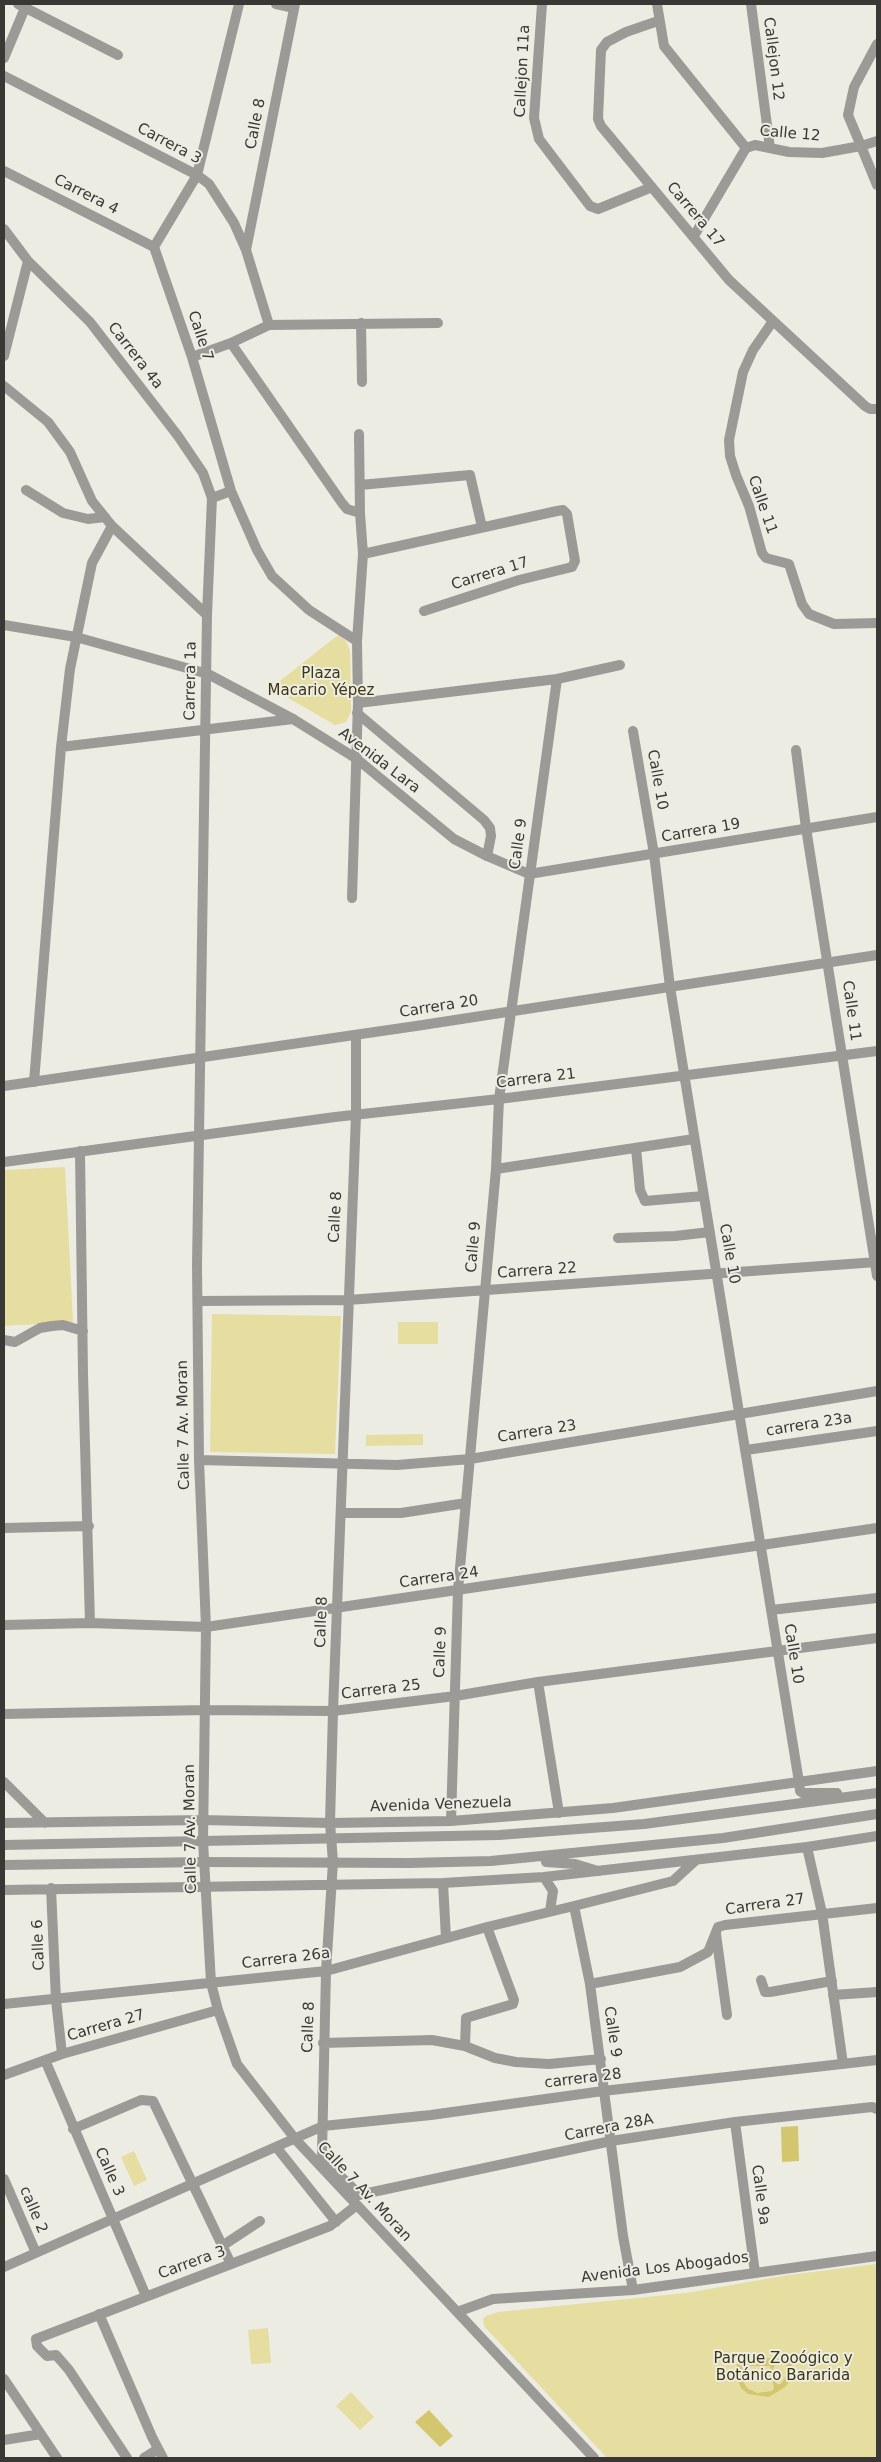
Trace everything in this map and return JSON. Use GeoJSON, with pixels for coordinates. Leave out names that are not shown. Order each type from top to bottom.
{"type":"FeatureCollection","features":[{"type":"Feature","properties":{"kind":"street"},"geometry":{"type":"LineString","coordinates":[[154,247],[197,175],[239,4]]}},
{"type":"Feature","properties":{"kind":"street"},"geometry":{"type":"LineString","coordinates":[[276,4],[295,6]]}},
{"type":"Feature","properties":{"kind":"street","name":"Callejon 11a"},"geometry":{"type":"LineString","coordinates":[[542,4],[534,118],[538,139],[590,206],[598,209],[652,187]]}},
{"type":"Feature","properties":{"kind":"street"},"geometry":{"type":"LineString","coordinates":[[657,4],[658,21],[664,46],[746,148]]}},
{"type":"Feature","properties":{"kind":"street","name":"Callejon 12"},"geometry":{"type":"LineString","coordinates":[[751,4],[770,148]]}},
{"type":"Feature","properties":{"kind":"street"},"geometry":{"type":"LineString","coordinates":[[4,58],[22,6],[118,56]]}},
{"type":"Feature","properties":{"kind":"street","name":"Calle 8"},"geometry":{"type":"LineString","coordinates":[[246,250],[295,6]]}},
{"type":"Feature","properties":{"kind":"street","name":"Carrera 17"},"geometry":{"type":"LineString","coordinates":[[658,21],[626,32],[607,42],[601,50],[599,60],[598,119],[729,280],[865,406],[877,410]]}},
{"type":"Feature","properties":{"kind":"street"},"geometry":{"type":"LineString","coordinates":[[877,44],[854,87],[848,115],[877,185]]}},
{"type":"Feature","properties":{"kind":"street","name":"Carrera 3"},"geometry":{"type":"LineString","coordinates":[[4,76],[197,175],[209,184],[234,223],[246,250],[269,325]]}},
{"type":"Feature","properties":{"kind":"street","name":"Calle 12"},"geometry":{"type":"LineString","coordinates":[[694,236],[746,148],[755,145],[789,152],[822,154],[877,141]]}},
{"type":"Feature","properties":{"kind":"street","name":"Carrera 4"},"geometry":{"type":"LineString","coordinates":[[4,171],[154,247]]}},
{"type":"Feature","properties":{"kind":"street","name":"Carrera 4a"},"geometry":{"type":"LineString","coordinates":[[4,229],[28,262],[90,322],[178,436],[204,473],[212,498]]}},
{"type":"Feature","properties":{"kind":"street","name":"Calle 7"},"geometry":{"type":"LineString","coordinates":[[154,247],[192,357],[231,491],[256,550],[272,576],[309,610],[357,641]]}},
{"type":"Feature","properties":{"kind":"street"},"geometry":{"type":"LineString","coordinates":[[4,356],[28,262]]}},
{"type":"Feature","properties":{"kind":"street","name":"Calle 11"},"geometry":{"type":"LineString","coordinates":[[773,321],[753,350],[743,372],[729,440],[733,465],[749,506],[762,553],[766,558],[789,564],[802,604],[810,614],[834,624],[877,624]]}},
{"type":"Feature","properties":{"kind":"street"},"geometry":{"type":"LineString","coordinates":[[361,323],[362,382]]}},
{"type":"Feature","properties":{"kind":"street"},"geometry":{"type":"LineString","coordinates":[[192,357],[269,325],[438,323]]}},
{"type":"Feature","properties":{"kind":"street"},"geometry":{"type":"LineString","coordinates":[[231,342],[342,503],[347,509],[360,512]]}},
{"type":"Feature","properties":{"kind":"street"},"geometry":{"type":"LineString","coordinates":[[4,386],[48,422],[70,452],[92,501],[112,526],[208,614]]}},
{"type":"Feature","properties":{"kind":"street"},"geometry":{"type":"LineString","coordinates":[[352,898],[358,708],[357,641],[363,554],[360,512],[360,434]]}},
{"type":"Feature","properties":{"kind":"street"},"geometry":{"type":"LineString","coordinates":[[360,485],[470,475],[482,527]]}},
{"type":"Feature","properties":{"kind":"street"},"geometry":{"type":"LineString","coordinates":[[26,490],[63,513],[88,519],[105,517]]}},
{"type":"Feature","properties":{"kind":"street"},"geometry":{"type":"LineString","coordinates":[[208,614],[212,498],[231,491]]}},
{"type":"Feature","properties":{"kind":"street","name":"Carrera 17"},"geometry":{"type":"LineString","coordinates":[[363,554],[563,510],[567,514],[575,561],[572,567],[519,580],[424,611]]}},
{"type":"Feature","properties":{"kind":"street"},"geometry":{"type":"LineString","coordinates":[[34,1082],[61,747],[70,669],[92,563],[112,526]]}},
{"type":"Feature","properties":{"kind":"street","name":"Carrera 1a"},"geometry":{"type":"LineString","coordinates":[[199,1058],[208,614]]}},
{"type":"Feature","properties":{"kind":"street","name":"Avenida Lara"},"geometry":{"type":"LineString","coordinates":[[4,625],[76,637],[208,674],[293,719],[357,759],[454,839],[487,856],[530,874]]}},
{"type":"Feature","properties":{"kind":"street"},"geometry":{"type":"LineString","coordinates":[[358,708],[557,679],[620,665]]}},
{"type":"Feature","properties":{"kind":"street","name":"Calle 9"},"geometry":{"type":"LineString","coordinates":[[451,1821],[458,1590],[496,1169],[499,1099],[557,679]]}},
{"type":"Feature","properties":{"kind":"street"},"geometry":{"type":"LineString","coordinates":[[358,708],[484,820],[490,828],[491,836],[487,856]]}},
{"type":"Feature","properties":{"kind":"street"},"geometry":{"type":"LineString","coordinates":[[61,747],[293,719]]}},
{"type":"Feature","properties":{"kind":"street","name":"Calle 10"},"geometry":{"type":"LineString","coordinates":[[633,731],[654,854],[670,987],[684,1076],[703,1196],[718,1274],[799,1782]]}},
{"type":"Feature","properties":{"kind":"street","name":"Calle 11"},"geometry":{"type":"LineString","coordinates":[[796,750],[806,828],[829,962],[842,1057],[877,1276]]}},
{"type":"Feature","properties":{"kind":"street","name":"Carrera 19"},"geometry":{"type":"LineString","coordinates":[[530,874],[877,817]]}},
{"type":"Feature","properties":{"kind":"street","name":"Carrera 20"},"geometry":{"type":"LineString","coordinates":[[4,1086],[510,1012],[877,955]]}},
{"type":"Feature","properties":{"kind":"street","name":"Calle 8"},"geometry":{"type":"LineString","coordinates":[[356,1035],[356,1115],[333,1711],[330,1823],[333,1862],[330,1885],[323,2043],[323,2159],[358,2200]]}},
{"type":"Feature","properties":{"kind":"street","name":"Carrera 21"},"geometry":{"type":"LineString","coordinates":[[4,1162],[80,1150],[842,1057],[877,1051]]}},
{"type":"Feature","properties":{"kind":"street","name":"Calle 7 Av. Moran"},"geometry":{"type":"LineString","coordinates":[[199,1058],[199,1460],[206,1627],[203,1841],[211,1984],[237,2064],[296,2140],[349,2198]]}},
{"type":"Feature","properties":{"kind":"street"},"geometry":{"type":"LineString","coordinates":[[496,1169],[694,1139]]}},
{"type":"Feature","properties":{"kind":"street"},"geometry":{"type":"LineString","coordinates":[[636,1148],[640,1190],[645,1201],[703,1196]]}},
{"type":"Feature","properties":{"kind":"street"},"geometry":{"type":"LineString","coordinates":[[80,1150],[82,1374],[89,1526],[90,1623]]}},
{"type":"Feature","properties":{"kind":"street"},"geometry":{"type":"LineString","coordinates":[[618,1238],[675,1236],[710,1232]]}},
{"type":"Feature","properties":{"kind":"street","name":"Carrera 22"},"geometry":{"type":"LineString","coordinates":[[198,1301],[348,1300],[876,1262]]}},
{"type":"Feature","properties":{"kind":"street"},"geometry":{"type":"LineString","coordinates":[[4,1340],[15,1342],[40,1328],[52,1326],[63,1325],[83,1331]]}},
{"type":"Feature","properties":{"kind":"street","name":"Carrera 23"},"geometry":{"type":"LineString","coordinates":[[199,1460],[397,1465],[470,1459],[877,1391]]}},
{"type":"Feature","properties":{"kind":"street","name":"carrera 23a"},"geometry":{"type":"LineString","coordinates":[[746,1450],[877,1431]]}},
{"type":"Feature","properties":{"kind":"street"},"geometry":{"type":"LineString","coordinates":[[341,1513],[402,1513],[466,1503]]}},
{"type":"Feature","properties":{"kind":"street"},"geometry":{"type":"LineString","coordinates":[[4,1528],[89,1526]]}},
{"type":"Feature","properties":{"kind":"street","name":"Carrera 24"},"geometry":{"type":"LineString","coordinates":[[4,1625],[90,1623],[206,1627],[877,1528]]}},
{"type":"Feature","properties":{"kind":"street"},"geometry":{"type":"LineString","coordinates":[[771,1610],[877,1598]]}},
{"type":"Feature","properties":{"kind":"street","name":"Carrera 25"},"geometry":{"type":"LineString","coordinates":[[4,1714],[205,1710],[333,1711],[877,1638]]}},
{"type":"Feature","properties":{"kind":"street"},"geometry":{"type":"LineString","coordinates":[[538,1682],[560,1813]]}},
{"type":"Feature","properties":{"kind":"street","name":"Avenida Venezuela"},"geometry":{"type":"LineString","coordinates":[[4,1823],[203,1820],[330,1823],[451,1821],[613,1808],[877,1771]]}},
{"type":"Feature","properties":{"kind":"street"},"geometry":{"type":"LineString","coordinates":[[4,1782],[45,1823]]}},
{"type":"Feature","properties":{"kind":"street"},"geometry":{"type":"LineString","coordinates":[[799,1782],[800,1791],[808,1795],[842,1793],[852,1796]]}},
{"type":"Feature","properties":{"kind":"street","name":"Avenida Venezuela"},"geometry":{"type":"LineString","coordinates":[[4,1845],[332,1840],[499,1835],[644,1824],[877,1793]]}},
{"type":"Feature","properties":{"kind":"street"},"geometry":{"type":"LineString","coordinates":[[4,1865],[205,1862],[409,1863],[520,1858],[723,1838],[877,1814]]}},
{"type":"Feature","properties":{"kind":"street"},"geometry":{"type":"LineString","coordinates":[[4,1890],[330,1885],[544,1877],[808,1847],[877,1836]]}},
{"type":"Feature","properties":{"kind":"street"},"geometry":{"type":"LineString","coordinates":[[808,1847],[822,1913],[843,2064]]}},
{"type":"Feature","properties":{"kind":"street"},"geometry":{"type":"LineString","coordinates":[[520,1858],[575,1864],[598,1871]]}},
{"type":"Feature","properties":{"kind":"street","name":"Carrera 26a"},"geometry":{"type":"LineString","coordinates":[[4,2004],[326,1971],[550,1910],[673,1881],[696,1860]]}},
{"type":"Feature","properties":{"kind":"street"},"geometry":{"type":"LineString","coordinates":[[544,1877],[554,1891],[550,1910]]}},
{"type":"Feature","properties":{"kind":"street"},"geometry":{"type":"LineString","coordinates":[[443,1882],[446,1938]]}},
{"type":"Feature","properties":{"kind":"street","name":"Calle 6"},"geometry":{"type":"LineString","coordinates":[[51,1888],[56,2000],[62,2054]]}},
{"type":"Feature","properties":{"kind":"street","name":"Calle 9"},"geometry":{"type":"LineString","coordinates":[[570,1906],[590,1984],[610,2141],[633,2290]]}},
{"type":"Feature","properties":{"kind":"street","name":"Carrera 27"},"geometry":{"type":"LineString","coordinates":[[590,1984],[680,1967],[708,1952],[718,1928],[725,1925],[877,1908]]}},
{"type":"Feature","properties":{"kind":"street"},"geometry":{"type":"LineString","coordinates":[[465,2046],[466,2018],[513,2004],[514,2000],[488,1927]]}},
{"type":"Feature","properties":{"kind":"street"},"geometry":{"type":"LineString","coordinates":[[716,1933],[727,2015]]}},
{"type":"Feature","properties":{"kind":"street"},"geometry":{"type":"LineString","coordinates":[[761,1980],[765,1992],[832,1981]]}},
{"type":"Feature","properties":{"kind":"street"},"geometry":{"type":"LineString","coordinates":[[833,1995],[877,1992]]}},
{"type":"Feature","properties":{"kind":"street","name":"Carrera 27"},"geometry":{"type":"LineString","coordinates":[[4,2076],[62,2054],[218,2010]]}},
{"type":"Feature","properties":{"kind":"street"},"geometry":{"type":"LineString","coordinates":[[323,2043],[432,2040],[465,2046],[495,2058],[516,2062],[549,2064],[601,2059]]}},
{"type":"Feature","properties":{"kind":"street","name":"Calle 3"},"geometry":{"type":"LineString","coordinates":[[45,2060],[146,2296]]}},
{"type":"Feature","properties":{"kind":"street","name":"carrera 28"},"geometry":{"type":"LineString","coordinates":[[4,2267],[192,2183],[296,2140],[323,2126],[603,2091],[877,2060]]}},
{"type":"Feature","properties":{"kind":"street"},"geometry":{"type":"LineString","coordinates":[[73,2129],[141,2100],[149,2099],[153,2101],[231,2264]]}},
{"type":"Feature","properties":{"kind":"street","name":"Carrera 28A"},"geometry":{"type":"LineString","coordinates":[[349,2198],[358,2200],[610,2141],[735,2122],[872,2107],[877,2109]]}},
{"type":"Feature","properties":{"kind":"street","name":"Calle 9a"},"geometry":{"type":"LineString","coordinates":[[735,2122],[755,2273]]}},
{"type":"Feature","properties":{"kind":"street"},"geometry":{"type":"LineString","coordinates":[[277,2148],[336,2222]]}},
{"type":"Feature","properties":{"kind":"street","name":"calle 2"},"geometry":{"type":"LineString","coordinates":[[4,2179],[36,2253]]}},
{"type":"Feature","properties":{"kind":"street","name":"Carrera 3"},"geometry":{"type":"LineString","coordinates":[[127,2458],[59,2358],[56,2355],[47,2356],[35,2342],[36,2339],[303,2237],[336,2222],[358,2200]]}},
{"type":"Feature","properties":{"kind":"street","name":"Calle 7 Av. Moran"},"geometry":{"type":"LineString","coordinates":[[358,2200],[457,2312],[594,2458]]}},
{"type":"Feature","properties":{"kind":"street"},"geometry":{"type":"LineString","coordinates":[[222,2246],[260,2221]]}},
{"type":"Feature","properties":{"kind":"street","name":"Avenida Los Abogados"},"geometry":{"type":"LineString","coordinates":[[457,2312],[493,2299],[633,2290],[877,2256]]}},
{"type":"Feature","properties":{"kind":"street"},"geometry":{"type":"LineString","coordinates":[[99,2314],[160,2454],[144,2458]]}},
{"type":"Feature","properties":{"kind":"street"},"geometry":{"type":"LineString","coordinates":[[4,2380],[57,2458]]}},
{"type":"Feature","properties":{"kind":"street"},"geometry":{"type":"LineString","coordinates":[[4,2440],[41,2434]]}},
{"type":"Feature","properties":{"kind":"green space","name":"Plaza Macario Yépez"},"geometry":{"type":"Polygon","coordinates":[[[338,635],[346,641],[350,651],[351,712],[346,722],[335,725],[271,688],[338,635]]]}},
{"type":"Feature","properties":{"kind":"green space"},"geometry":{"type":"Polygon","coordinates":[[[65,1167],[73,1322],[4,1326],[4,1170],[65,1167]]]}},
{"type":"Feature","properties":{"kind":"green space"},"geometry":{"type":"Polygon","coordinates":[[[212,1314],[341,1316],[335,1454],[210,1452],[212,1314]]]}},
{"type":"Feature","properties":{"kind":"green space"},"geometry":{"type":"Polygon","coordinates":[[[398,1322],[438,1322],[438,1344],[398,1344],[398,1322]]]}},
{"type":"Feature","properties":{"kind":"green space"},"geometry":{"type":"Polygon","coordinates":[[[423,1434],[423,1445],[366,1446],[366,1435],[423,1434]]]}},
{"type":"Feature","properties":{"kind":"green space"},"geometry":{"type":"Polygon","coordinates":[[[134,2151],[147,2180],[134,2186],[121,2157],[134,2151]]]}},
{"type":"Feature","properties":{"kind":"green space","name":"Parque Zooógico y Botánico Bararida"},"geometry":{"type":"Polygon","coordinates":[[[877,2264],[877,2458],[607,2458],[484,2326],[483,2319],[486,2316],[498,2312],[686,2293],[788,2275],[877,2264]]]}},
{"type":"Feature","properties":{"kind":"green space"},"geometry":{"type":"Polygon","coordinates":[[[268,2328],[271,2363],[251,2364],[248,2330],[268,2328]]]}},
{"type":"Feature","properties":{"kind":"green space"},"geometry":{"type":"Polygon","coordinates":[[[351,2392],[374,2417],[360,2430],[336,2406],[351,2392]]]}},
{"type":"Feature","properties":{"kind":"shaded area"},"geometry":{"type":"Polygon","coordinates":[[[798,2126],[799,2161],[782,2162],[781,2127],[798,2126]]]}},
{"type":"Feature","properties":{"kind":"shaded area"},"geometry":{"type":"Polygon","coordinates":[[[784,2359],[790,2362],[794,2369],[794,2375],[785,2387],[769,2397],[748,2394],[741,2388],[735,2372],[737,2364],[742,2360],[784,2359]],[[776,2363],[773,2369],[774,2379],[777,2384],[781,2384],[790,2369],[784,2364],[776,2363]],[[752,2366],[743,2369],[742,2380],[747,2388],[757,2393],[772,2391],[774,2388],[770,2366],[752,2366]]]}},
{"type":"Feature","properties":{"kind":"shaded area"},"geometry":{"type":"Polygon","coordinates":[[[429,2410],[453,2436],[440,2447],[415,2422],[429,2410]]]}}]}
